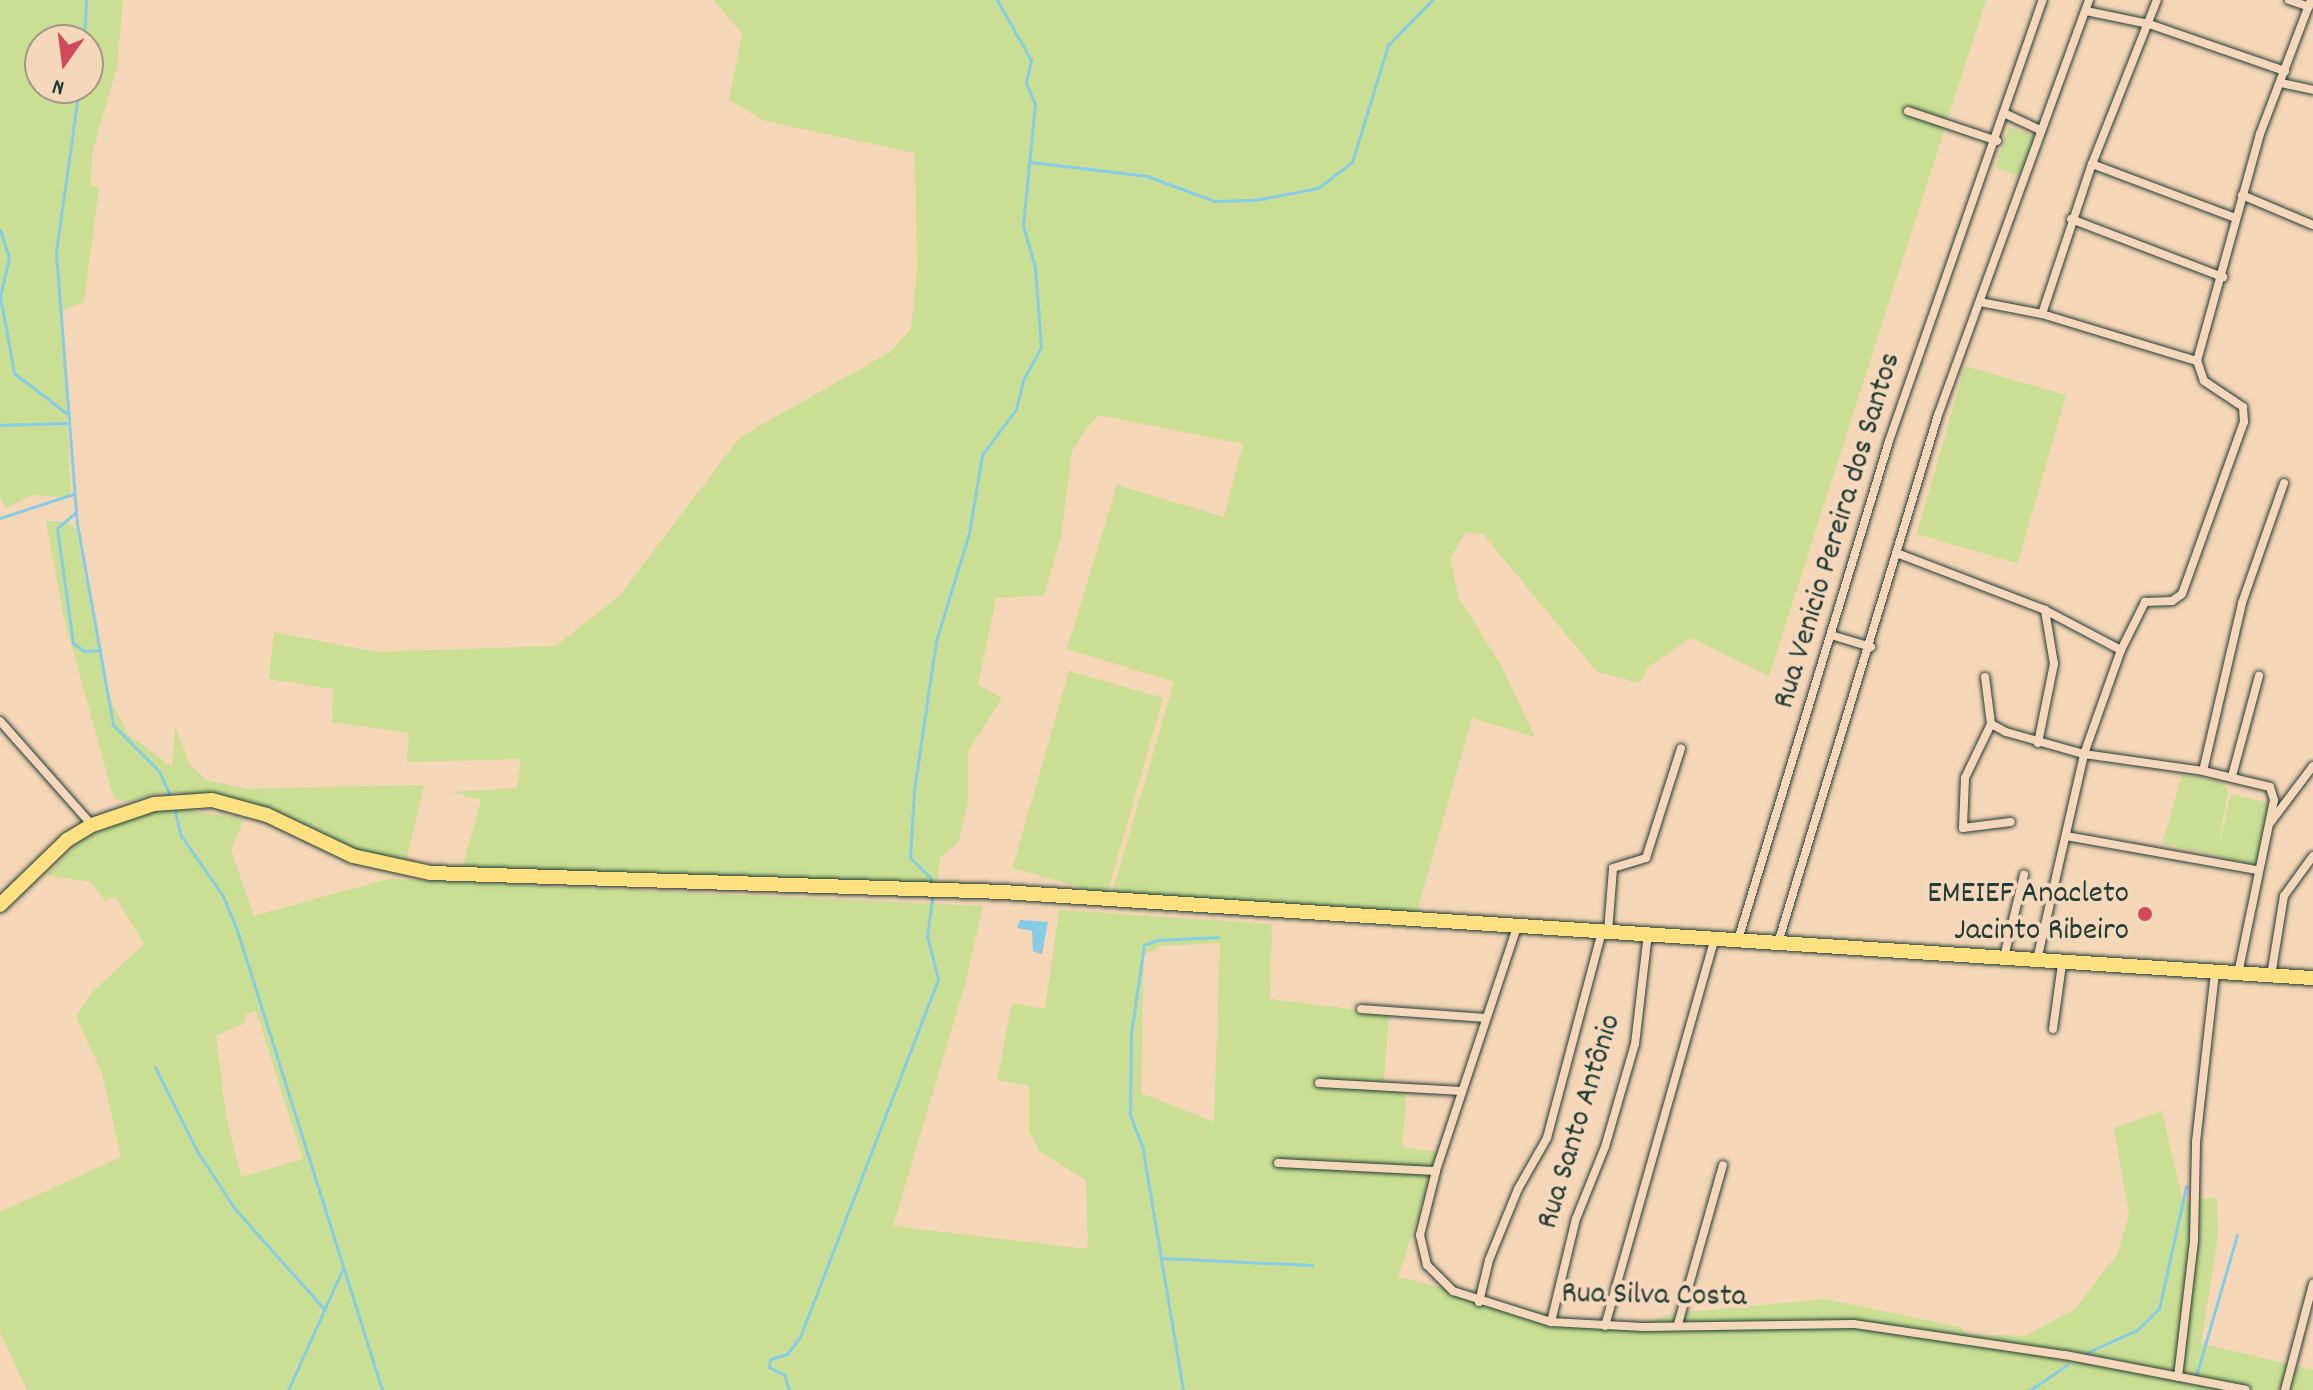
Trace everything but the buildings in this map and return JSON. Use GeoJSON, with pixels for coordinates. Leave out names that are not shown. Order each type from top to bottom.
{"type":"FeatureCollection","features":[{"type":"Feature","properties":{"kind":"main road"},"geometry":{"type":"LineString","coordinates":[[0,905],[67,840],[92,825],[154,804],[212,800],[267,815],[365,860],[431,873],[1003,892],[1715,938],[2003,962],[2313,978]]}},
{"type":"Feature","properties":{"kind":"street","name":"Rua Venicio Pereira dos Santos"},"geometry":{"type":"LineString","coordinates":[[1738,940],[1889,441],[1997,141],[2043,0]]}},
{"type":"Feature","properties":{"kind":"street"},"geometry":{"type":"LineString","coordinates":[[1778,943],[1871,647],[1938,415],[2089,0]]}},
{"type":"Feature","properties":{"kind":"street"},"geometry":{"type":"LineString","coordinates":[[2042,314],[2071,219],[2157,0]]}},
{"type":"Feature","properties":{"kind":"street"},"geometry":{"type":"LineString","coordinates":[[2036,963],[2084,754],[2121,650],[2145,602],[2172,601],[2182,594],[2244,422],[2243,407],[2204,381],[2197,361],[2223,277],[2242,195],[2310,9],[2289,0]]}},
{"type":"Feature","properties":{"kind":"street"},"geometry":{"type":"LineString","coordinates":[[2086,11],[2149,24],[2285,71]]}},
{"type":"Feature","properties":{"kind":"street"},"geometry":{"type":"LineString","coordinates":[[2281,83],[2313,90]]}},
{"type":"Feature","properties":{"kind":"street"},"geometry":{"type":"LineString","coordinates":[[1908,111],[1997,141]]}},
{"type":"Feature","properties":{"kind":"street"},"geometry":{"type":"LineString","coordinates":[[2006,114],[2041,130]]}},
{"type":"Feature","properties":{"kind":"street"},"geometry":{"type":"LineString","coordinates":[[2092,164],[2236,218]]}},
{"type":"Feature","properties":{"kind":"street"},"geometry":{"type":"LineString","coordinates":[[2242,195],[2313,225]]}},
{"type":"Feature","properties":{"kind":"street"},"geometry":{"type":"LineString","coordinates":[[2071,219],[2223,277]]}},
{"type":"Feature","properties":{"kind":"street"},"geometry":{"type":"LineString","coordinates":[[1980,302],[2042,314],[2197,361]]}},
{"type":"Feature","properties":{"kind":"street"},"geometry":{"type":"LineString","coordinates":[[2203,771],[2242,603],[2284,483]]}},
{"type":"Feature","properties":{"kind":"street"},"geometry":{"type":"LineString","coordinates":[[1899,554],[2045,610],[2121,650]]}},
{"type":"Feature","properties":{"kind":"street"},"geometry":{"type":"LineString","coordinates":[[2038,743],[2054,664],[2045,610]]}},
{"type":"Feature","properties":{"kind":"street"},"geometry":{"type":"LineString","coordinates":[[1831,635],[1871,647]]}},
{"type":"Feature","properties":{"kind":"street"},"geometry":{"type":"LineString","coordinates":[[2232,776],[2259,676]]}},
{"type":"Feature","properties":{"kind":"street"},"geometry":{"type":"LineString","coordinates":[[1985,677],[1991,724],[1965,778],[1963,828],[2011,822]]}},
{"type":"Feature","properties":{"kind":"street"},"geometry":{"type":"LineString","coordinates":[[0,721],[92,825]]}},
{"type":"Feature","properties":{"kind":"street"},"geometry":{"type":"LineString","coordinates":[[1991,724],[2038,743],[2084,754],[2232,776],[2270,787],[2274,800],[2256,870],[2238,974]]}},
{"type":"Feature","properties":{"kind":"street"},"geometry":{"type":"LineString","coordinates":[[1479,1302],[1489,1260],[1518,1189],[1547,1138],[1605,932],[1613,868],[1646,858],[1681,748]]}},
{"type":"Feature","properties":{"kind":"street"},"geometry":{"type":"LineString","coordinates":[[2267,826],[2313,766]]}},
{"type":"Feature","properties":{"kind":"street"},"geometry":{"type":"LineString","coordinates":[[2066,836],[2256,870]]}},
{"type":"Feature","properties":{"kind":"street"},"geometry":{"type":"LineString","coordinates":[[2271,976],[2284,896],[2313,856]]}},
{"type":"Feature","properties":{"kind":"street"},"geometry":{"type":"LineString","coordinates":[[2003,962],[2024,875]]}},
{"type":"Feature","properties":{"kind":"street","name":"Rua Silva Costa"},"geometry":{"type":"LineString","coordinates":[[1517,927],[1436,1171],[1421,1250],[1436,1279],[1479,1302],[1551,1322],[1605,1326],[1854,1324],[2246,1390]]}},
{"type":"Feature","properties":{"kind":"street","name":"Rua Santo Antônio"},"geometry":{"type":"LineString","coordinates":[[1551,1322],[1576,1219],[1605,1147],[1635,1044],[1648,934]]}},
{"type":"Feature","properties":{"kind":"street"},"geometry":{"type":"LineString","coordinates":[[1605,1326],[1715,938]]}},
{"type":"Feature","properties":{"kind":"street"},"geometry":{"type":"LineString","coordinates":[[2053,1029],[2062,964]]}},
{"type":"Feature","properties":{"kind":"street"},"geometry":{"type":"LineString","coordinates":[[2178,1377],[2215,973]]}},
{"type":"Feature","properties":{"kind":"street"},"geometry":{"type":"LineString","coordinates":[[1361,1009],[1486,1018]]}},
{"type":"Feature","properties":{"kind":"street"},"geometry":{"type":"LineString","coordinates":[[1319,1083],[1462,1091]]}},
{"type":"Feature","properties":{"kind":"street"},"geometry":{"type":"LineString","coordinates":[[1278,1163],[1436,1171]]}},
{"type":"Feature","properties":{"kind":"street"},"geometry":{"type":"LineString","coordinates":[[1678,1324],[1723,1165]]}},
{"type":"Feature","properties":{"kind":"street"},"geometry":{"type":"LineString","coordinates":[[2285,1390],[2313,1284]]}},
{"type":"Feature","properties":{"kind":"green space"},"geometry":{"type":"Polygon","coordinates":[[[0,0],[123,0],[117,67],[92,153],[91,185],[99,187],[84,302],[62,311],[71,498],[32,495],[6,508],[0,497],[0,0]]]}},
{"type":"Feature","properties":{"kind":"green space"},"geometry":{"type":"Polygon","coordinates":[[[714,0],[1986,0],[1769,676],[1691,638],[1648,667],[1640,683],[1597,672],[1483,534],[1466,532],[1450,558],[1459,599],[1501,665],[1535,737],[1472,718],[1416,915],[1111,897],[1174,682],[1067,649],[1117,485],[1224,517],[1243,444],[1098,415],[1088,427],[1072,451],[1061,537],[1044,595],[996,598],[978,685],[1002,698],[968,752],[968,802],[958,843],[940,857],[937,887],[462,869],[481,800],[450,792],[517,788],[521,759],[407,762],[409,733],[332,722],[333,689],[269,679],[274,632],[376,652],[556,646],[620,595],[740,437],[890,352],[911,329],[917,271],[915,153],[765,121],[729,100],[742,34],[714,0]]]}},
{"type":"Feature","properties":{"kind":"green space"},"geometry":{"type":"Polygon","coordinates":[[[2009,127],[2035,136],[2021,177],[1995,168],[2009,127]]]}},
{"type":"Feature","properties":{"kind":"green space"},"geometry":{"type":"Polygon","coordinates":[[[1965,366],[2066,395],[2018,563],[1917,534],[1965,366]]]}},
{"type":"Feature","properties":{"kind":"green space"},"geometry":{"type":"Polygon","coordinates":[[[46,521],[67,522],[76,529],[108,695],[128,734],[172,767],[175,726],[190,765],[207,780],[246,789],[424,785],[405,866],[386,862],[245,801],[168,791],[128,801],[114,799],[64,618],[46,521]]]}},
{"type":"Feature","properties":{"kind":"green space"},"geometry":{"type":"Polygon","coordinates":[[[1069,671],[1163,698],[1107,895],[1012,868],[1069,671]]]}},
{"type":"Feature","properties":{"kind":"green space"},"geometry":{"type":"Polygon","coordinates":[[[2182,775],[2222,782],[2228,791],[2217,855],[2162,844],[2182,775]]]}},
{"type":"Feature","properties":{"kind":"green space"},"geometry":{"type":"Polygon","coordinates":[[[2231,794],[2270,803],[2256,865],[2217,856],[2231,794]]]}},
{"type":"Feature","properties":{"kind":"green space"},"geometry":{"type":"Polygon","coordinates":[[[170,808],[244,819],[231,850],[254,916],[387,879],[983,906],[964,988],[893,1226],[1088,1249],[1086,1180],[1040,1152],[1029,1131],[1029,1086],[997,1080],[1012,1003],[1045,1009],[1059,910],[1272,924],[1270,999],[1389,1014],[1384,1080],[1407,1085],[1402,1147],[1439,1152],[1398,1277],[1618,1331],[1676,1313],[1825,1299],[1960,1327],[1968,1334],[2025,1336],[2075,1309],[2118,1253],[2129,1214],[2114,1128],[2162,1111],[2183,1202],[2217,1197],[2218,1235],[2201,1343],[2313,1370],[2313,1390],[27,1390],[0,1332],[0,1212],[121,1157],[102,1073],[76,1017],[92,992],[144,944],[115,896],[105,901],[91,882],[47,875],[81,841],[122,820],[170,808]],[[1220,943],[1161,946],[1144,955],[1141,1093],[1214,1122],[1220,943]],[[256,1011],[246,1014],[244,1024],[216,1035],[226,1116],[241,1177],[303,1159],[256,1011]]]}},
{"type":"Feature","properties":{"kind":"water"},"geometry":{"type":"Polygon","coordinates":[[[1020,920],[1048,922],[1042,954],[1033,951],[1032,931],[1017,928],[1020,920]]]}},
{"type":"Feature","properties":{"kind":"waterway"},"geometry":{"type":"LineString","coordinates":[[85,24],[86,0]]}},
{"type":"Feature","properties":{"kind":"waterway"},"geometry":{"type":"LineString","coordinates":[[932,885],[930,877],[910,858],[914,790],[936,641],[969,533],[982,455],[1016,409],[1023,380],[1041,347],[1035,267],[1023,226],[1035,104],[1026,83],[1031,60],[997,0]]}},
{"type":"Feature","properties":{"kind":"waterway"},"geometry":{"type":"LineString","coordinates":[[1031,162],[1147,176],[1214,201],[1255,200],[1318,188],[1352,162],[1388,45],[1432,0]]}},
{"type":"Feature","properties":{"kind":"waterway"},"geometry":{"type":"LineString","coordinates":[[77,104],[56,252],[77,524],[113,725],[159,771],[172,800]]}},
{"type":"Feature","properties":{"kind":"waterway"},"geometry":{"type":"LineString","coordinates":[[0,230],[9,258],[0,296],[14,373],[66,413]]}},
{"type":"Feature","properties":{"kind":"waterway"},"geometry":{"type":"LineString","coordinates":[[0,425],[66,423]]}},
{"type":"Feature","properties":{"kind":"waterway"},"geometry":{"type":"LineString","coordinates":[[0,518],[73,494]]}},
{"type":"Feature","properties":{"kind":"waterway"},"geometry":{"type":"LineString","coordinates":[[75,513],[57,528],[73,643],[84,651],[100,650]]}},
{"type":"Feature","properties":{"kind":"waterway"},"geometry":{"type":"LineString","coordinates":[[174,807],[180,834],[223,896],[237,930],[382,1390]]}},
{"type":"Feature","properties":{"kind":"waterway"},"geometry":{"type":"LineString","coordinates":[[789,1390],[784,1375],[769,1367],[770,1359],[787,1354],[800,1337],[938,979],[927,936],[933,893]]}},
{"type":"Feature","properties":{"kind":"waterway"},"geometry":{"type":"LineString","coordinates":[[1183,1390],[1142,1146],[1130,1114],[1131,1033],[1144,945],[1157,940],[1218,937]]}},
{"type":"Feature","properties":{"kind":"waterway"},"geometry":{"type":"LineString","coordinates":[[155,1067],[197,1151],[235,1209],[325,1310]]}},
{"type":"Feature","properties":{"kind":"waterway"},"geometry":{"type":"LineString","coordinates":[[2086,1353],[2137,1330],[2159,1309],[2186,1186]]}},
{"type":"Feature","properties":{"kind":"waterway"},"geometry":{"type":"LineString","coordinates":[[2196,1376],[2237,1235]]}},
{"type":"Feature","properties":{"kind":"waterway"},"geometry":{"type":"LineString","coordinates":[[1162,1258],[1312,1265]]}},
{"type":"Feature","properties":{"kind":"waterway"},"geometry":{"type":"LineString","coordinates":[[288,1390],[343,1268]]}},
{"type":"Feature","properties":{"kind":"waterway"},"geometry":{"type":"LineString","coordinates":[[2030,1390],[2067,1365]]}},
{"type":"Feature","properties":{"kind":"place","name":"EMEIEF Anacleto Jacinto Ribeiro"},"geometry":{"type":"Point","coordinates":[2145,914]}}]}
